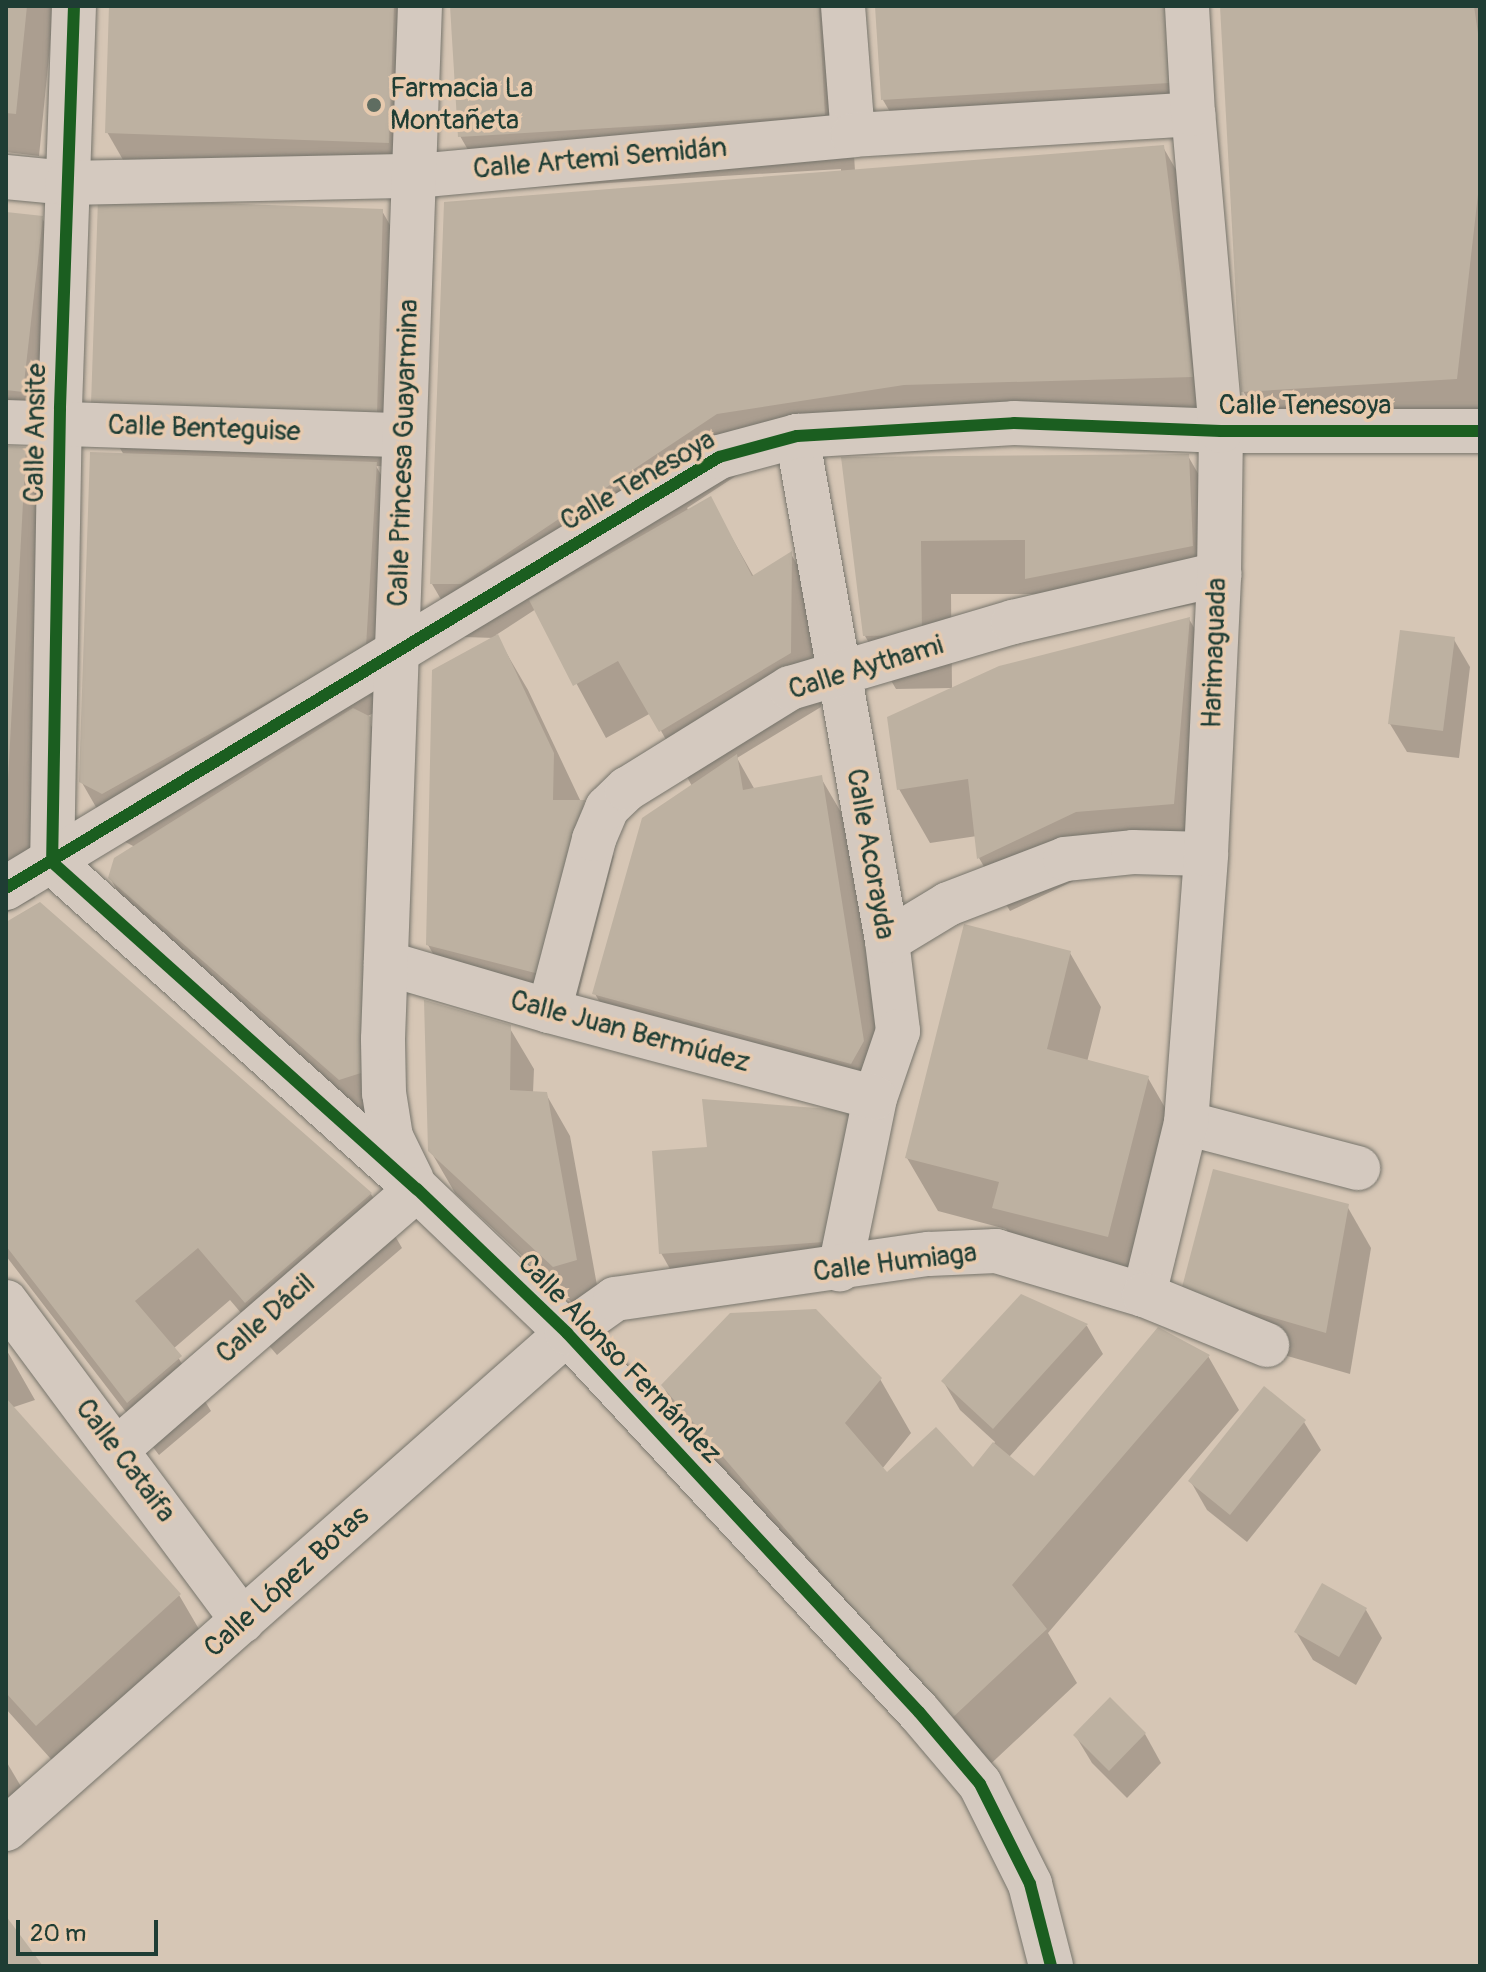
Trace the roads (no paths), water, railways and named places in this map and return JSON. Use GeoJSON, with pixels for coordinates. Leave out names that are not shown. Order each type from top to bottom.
{"type":"FeatureCollection","features":[{"type":"Feature","properties":{"kind":"street","name":"Calle Ansite"},"geometry":{"type":"LineString","coordinates":[[52,862],[60,426],[74,6]]}},
{"type":"Feature","properties":{"kind":"street","name":"Calle Princesa Guayarmina"},"geometry":{"type":"LineString","coordinates":[[417,1189],[391,1137],[384,1093],[403,435],[420,6]]}},
{"type":"Feature","properties":{"kind":"street"},"geometry":{"type":"LineString","coordinates":[[843,6],[853,135]]}},
{"type":"Feature","properties":{"kind":"street","name":"Harimaguada"},"geometry":{"type":"LineString","coordinates":[[1144,1295],[1186,1123],[1206,854],[1219,574],[1221,431],[1193,114],[1187,6]]}},
{"type":"Feature","properties":{"kind":"street","name":"Calle Artemi Semidán"},"geometry":{"type":"LineString","coordinates":[[6,177],[67,183],[415,176],[853,135],[1193,114]]}},
{"type":"Feature","properties":{"kind":"street","name":"Calle Benteguise"},"geometry":{"type":"LineString","coordinates":[[6,422],[403,435]]}},
{"type":"Feature","properties":{"kind":"street","name":"Calle Tenesoya"},"geometry":{"type":"LineString","coordinates":[[6,888],[719,457],[797,436],[1014,423],[1221,431],[1480,427]]}},
{"type":"Feature","properties":{"kind":"street","name":"Calle Acorayda"},"geometry":{"type":"LineString","coordinates":[[797,436],[837,675],[887,941],[898,1031],[875,1098],[840,1269]]}},
{"type":"Feature","properties":{"kind":"street","name":"Calle Aythami"},"geometry":{"type":"LineString","coordinates":[[549,1011],[594,839],[607,808],[627,789],[790,688],[1013,622],[1219,574]]}},
{"type":"Feature","properties":{"kind":"street"},"geometry":{"type":"LineString","coordinates":[[887,941],[948,904],[1065,859],[1133,852],[1206,854]]}},
{"type":"Feature","properties":{"kind":"street","name":"Calle Alonso Fernández"},"geometry":{"type":"LineString","coordinates":[[52,862],[417,1189],[567,1333],[919,1712],[980,1784],[1030,1884],[1051,1966]]}},
{"type":"Feature","properties":{"kind":"street","name":"Calle Juan Bermúdez"},"geometry":{"type":"LineString","coordinates":[[386,963],[549,1011],[875,1098]]}},
{"type":"Feature","properties":{"kind":"street"},"geometry":{"type":"LineString","coordinates":[[320,1105],[371,1099],[384,1093]]}},
{"type":"Feature","properties":{"kind":"street"},"geometry":{"type":"LineString","coordinates":[[1186,1123],[1358,1168]]}},
{"type":"Feature","properties":{"kind":"street","name":"Calle Dácil"},"geometry":{"type":"LineString","coordinates":[[116,1450],[417,1189]]}},
{"type":"Feature","properties":{"kind":"street","name":"Calle Humiaga"},"geometry":{"type":"LineString","coordinates":[[567,1333],[615,1299],[929,1254],[996,1251],[1144,1295],[1267,1345]]}},
{"type":"Feature","properties":{"kind":"street","name":"Calle Cataifa"},"geometry":{"type":"LineString","coordinates":[[6,1302],[243,1621]]}},
{"type":"Feature","properties":{"kind":"street","name":"Calle López Botas"},"geometry":{"type":"LineString","coordinates":[[6,1829],[567,1333]]}},
{"type":"Feature","properties":{"kind":"place","name":"Farmacia La Montañeta"},"geometry":{"type":"Point","coordinates":[374,105]}}]}
